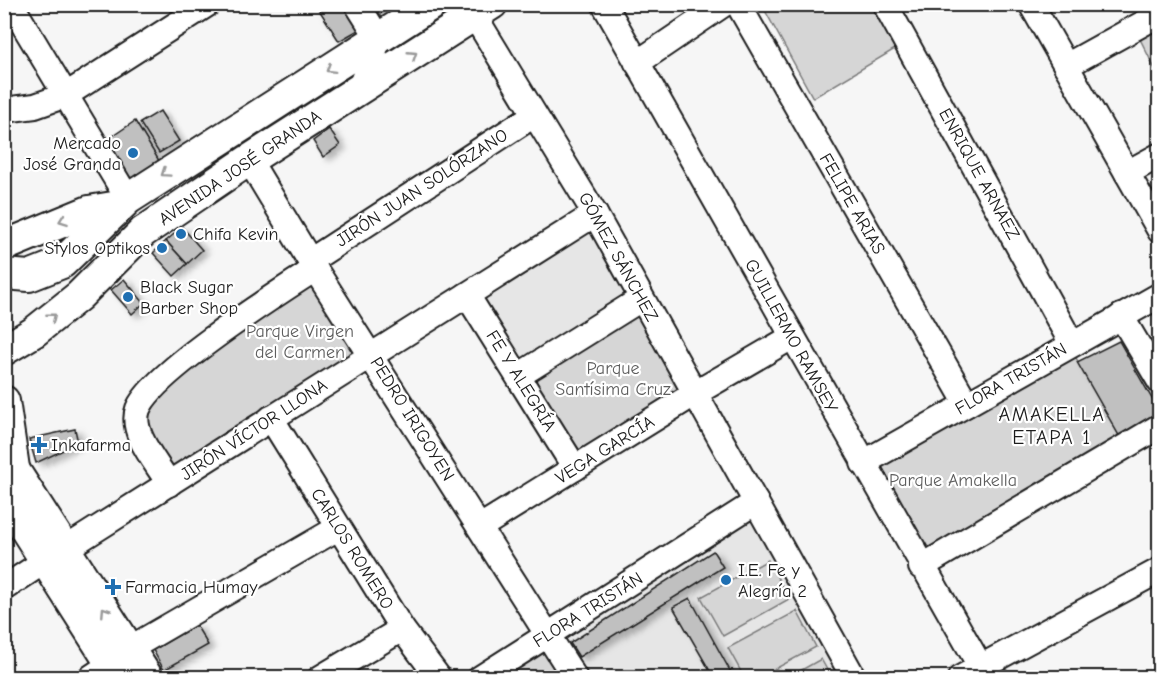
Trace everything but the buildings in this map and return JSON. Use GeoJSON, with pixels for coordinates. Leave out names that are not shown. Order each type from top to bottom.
{"type":"FeatureCollection","features":[{"type":"Feature","properties":{"kind":"main road","name":"AVENIDA JOSÉ GRANDA"},"geometry":{"type":"LineString","coordinates":[[4,274],[29,276],[62,263],[124,202],[432,4]]}},
{"type":"Feature","properties":{"kind":"main road","name":"AVENIDA JOSÉ GRANDA"},"geometry":{"type":"LineString","coordinates":[[4,350],[34,332],[79,296],[143,232],[249,160],[483,10]]}},
{"type":"Feature","properties":{"kind":"main road"},"geometry":{"type":"LineString","coordinates":[[4,246],[89,211],[124,202]]}},
{"type":"Feature","properties":{"kind":"main road"},"geometry":{"type":"LineString","coordinates":[[4,401],[8,473],[55,555],[113,667],[148,678]]}},
{"type":"Feature","properties":{"kind":"street"},"geometry":{"type":"LineString","coordinates":[[11,4],[66,95],[124,202]]}},
{"type":"Feature","properties":{"kind":"street"},"geometry":{"type":"LineString","coordinates":[[4,110],[35,106],[66,95],[208,4]]}},
{"type":"Feature","properties":{"kind":"street"},"geometry":{"type":"LineString","coordinates":[[357,4],[379,39],[359,90]]}},
{"type":"Feature","properties":{"kind":"street","name":"GUILLERMO RAMSEY"},"geometry":{"type":"LineString","coordinates":[[604,4],[921,567],[970,672]]}},
{"type":"Feature","properties":{"kind":"street"},"geometry":{"type":"LineString","coordinates":[[637,63],[724,4]]}},
{"type":"Feature","properties":{"kind":"street","name":"FELIPE ARIAS"},"geometry":{"type":"LineString","coordinates":[[738,4],[967,404]]}},
{"type":"Feature","properties":{"kind":"street","name":"ENRIQUE ARNAEZ"},"geometry":{"type":"LineString","coordinates":[[885,4],[1072,344]]}},
{"type":"Feature","properties":{"kind":"street"},"geometry":{"type":"LineString","coordinates":[[1031,4],[1160,231]]}},
{"type":"Feature","properties":{"kind":"street","name":"GÓMEZ SÁNCHEZ"},"geometry":{"type":"LineString","coordinates":[[483,10],[534,114],[595,213],[854,678]]}},
{"type":"Feature","properties":{"kind":"street"},"geometry":{"type":"LineString","coordinates":[[1066,66],[1160,14]]}},
{"type":"Feature","properties":{"kind":"street","name":"JIRÓN JUAN SOLÓRZANO"},"geometry":{"type":"LineString","coordinates":[[169,484],[138,432],[138,410],[158,385],[225,330],[312,265],[534,114]]}},
{"type":"Feature","properties":{"kind":"street"},"geometry":{"type":"LineString","coordinates":[[1127,173],[1160,154]]}},
{"type":"Feature","properties":{"kind":"street","name":"PEDRO IRIGOYEN"},"geometry":{"type":"LineString","coordinates":[[249,160],[312,265],[575,678]]}},
{"type":"Feature","properties":{"kind":"street","name":"JIRÓN VÍCTOR LLONA"},"geometry":{"type":"LineString","coordinates":[[4,588],[595,213]]}},
{"type":"Feature","properties":{"kind":"street","name":"FE Y ALEGRÍA"},"geometry":{"type":"LineString","coordinates":[[467,294],[575,468]]}},
{"type":"Feature","properties":{"kind":"street","name":"FLORA TRISTÁN"},"geometry":{"type":"LineString","coordinates":[[863,463],[1160,295]]}},
{"type":"Feature","properties":{"kind":"street"},"geometry":{"type":"LineString","coordinates":[[518,376],[633,304]]}},
{"type":"Feature","properties":{"kind":"street"},"geometry":{"type":"LineString","coordinates":[[1122,316],[1160,382]]}},
{"type":"Feature","properties":{"kind":"street","name":"VEGA GARCÍA"},"geometry":{"type":"LineString","coordinates":[[480,527],[694,394],[792,337]]}},
{"type":"Feature","properties":{"kind":"street","name":"CARLOS ROMERO"},"geometry":{"type":"LineString","coordinates":[[271,418],[402,628],[438,678]]}},
{"type":"Feature","properties":{"kind":"street"},"geometry":{"type":"LineString","coordinates":[[921,567],[1160,426]]}},
{"type":"Feature","properties":{"kind":"street","name":"FLORA TRISTÁN"},"geometry":{"type":"LineString","coordinates":[[480,678],[761,511]]}},
{"type":"Feature","properties":{"kind":"street"},"geometry":{"type":"LineString","coordinates":[[113,667],[338,528]]}},
{"type":"Feature","properties":{"kind":"street"},"geometry":{"type":"LineString","coordinates":[[970,672],[1160,570]]}},
{"type":"Feature","properties":{"kind":"street"},"geometry":{"type":"LineString","coordinates":[[320,678],[402,628]]}},
{"type":"Feature","properties":{"kind":"shaded area"},"geometry":{"type":"Polygon","coordinates":[[[588,231],[628,297],[519,365],[479,299],[588,231]]]}},
{"type":"Feature","properties":{"kind":"shaded area","name":"I.E. Fe y Alegría 2"},"geometry":{"type":"Polygon","coordinates":[[[756,517],[847,677],[587,677],[564,642],[756,517]]]}},
{"type":"Feature","properties":{"kind":"green space"},"geometry":{"type":"Polygon","coordinates":[[[762,5],[878,5],[900,46],[813,98],[762,5]]]}},
{"type":"Feature","properties":{"kind":"green space"},"geometry":{"type":"Polygon","coordinates":[[[1159,28],[1159,77],[1140,39],[1159,28]]]}},
{"type":"Feature","properties":{"kind":"green space","name":"Parque Virgen del Carmen"},"geometry":{"type":"Polygon","coordinates":[[[313,276],[362,355],[178,475],[141,418],[145,407],[237,331],[313,276]]]}},
{"type":"Feature","properties":{"kind":"green space","name":"Parque Santísima Cruz"},"geometry":{"type":"Polygon","coordinates":[[[634,310],[680,392],[580,453],[531,377],[634,310]]]}},
{"type":"Feature","properties":{"kind":"green space","name":"Parque Amakella"},"geometry":{"type":"Polygon","coordinates":[[[1075,356],[1121,439],[933,553],[923,551],[875,468],[1075,356]]]}},
{"type":"Feature","properties":{"kind":"green space"},"geometry":{"type":"Polygon","coordinates":[[[768,560],[789,599],[723,636],[701,597],[768,560]]]}},
{"type":"Feature","properties":{"kind":"green space"},"geometry":{"type":"Polygon","coordinates":[[[797,611],[816,647],[760,677],[744,677],[728,648],[797,611]]]}},
{"type":"Feature","properties":{"kind":"green space"},"geometry":{"type":"Polygon","coordinates":[[[544,650],[566,678],[502,678],[544,650]]]}},
{"type":"Feature","properties":{"kind":"green space"},"geometry":{"type":"Polygon","coordinates":[[[821,659],[831,677],[789,677],[821,659]]]}},
{"type":"Feature","properties":{"kind":"place","name":"Mercado José Granda"},"geometry":{"type":"Point","coordinates":[133,153]}},
{"type":"Feature","properties":{"kind":"place","name":"Chifa Kevin"},"geometry":{"type":"Point","coordinates":[181,234]}},
{"type":"Feature","properties":{"kind":"place","name":"Stylos Optikos"},"geometry":{"type":"Point","coordinates":[162,248]}},
{"type":"Feature","properties":{"kind":"place","name":"Black Sugar Barber Shop"},"geometry":{"type":"Point","coordinates":[128,297]}},
{"type":"Feature","properties":{"kind":"place","name":"Inkafarma"},"geometry":{"type":"Point","coordinates":[39,445]}},
{"type":"Feature","properties":{"kind":"place","name":"I.E. Fe y Alegría 2"},"geometry":{"type":"Point","coordinates":[726,580]}},
{"type":"Feature","properties":{"kind":"place","name":"Farmacia Humay"},"geometry":{"type":"Point","coordinates":[113,587]}},
{"type":"Feature","properties":{"kind":"district","name":"AMAKELLA ETAPA 1"},"geometry":{"type":"Point","coordinates":[1052,426]}}]}
